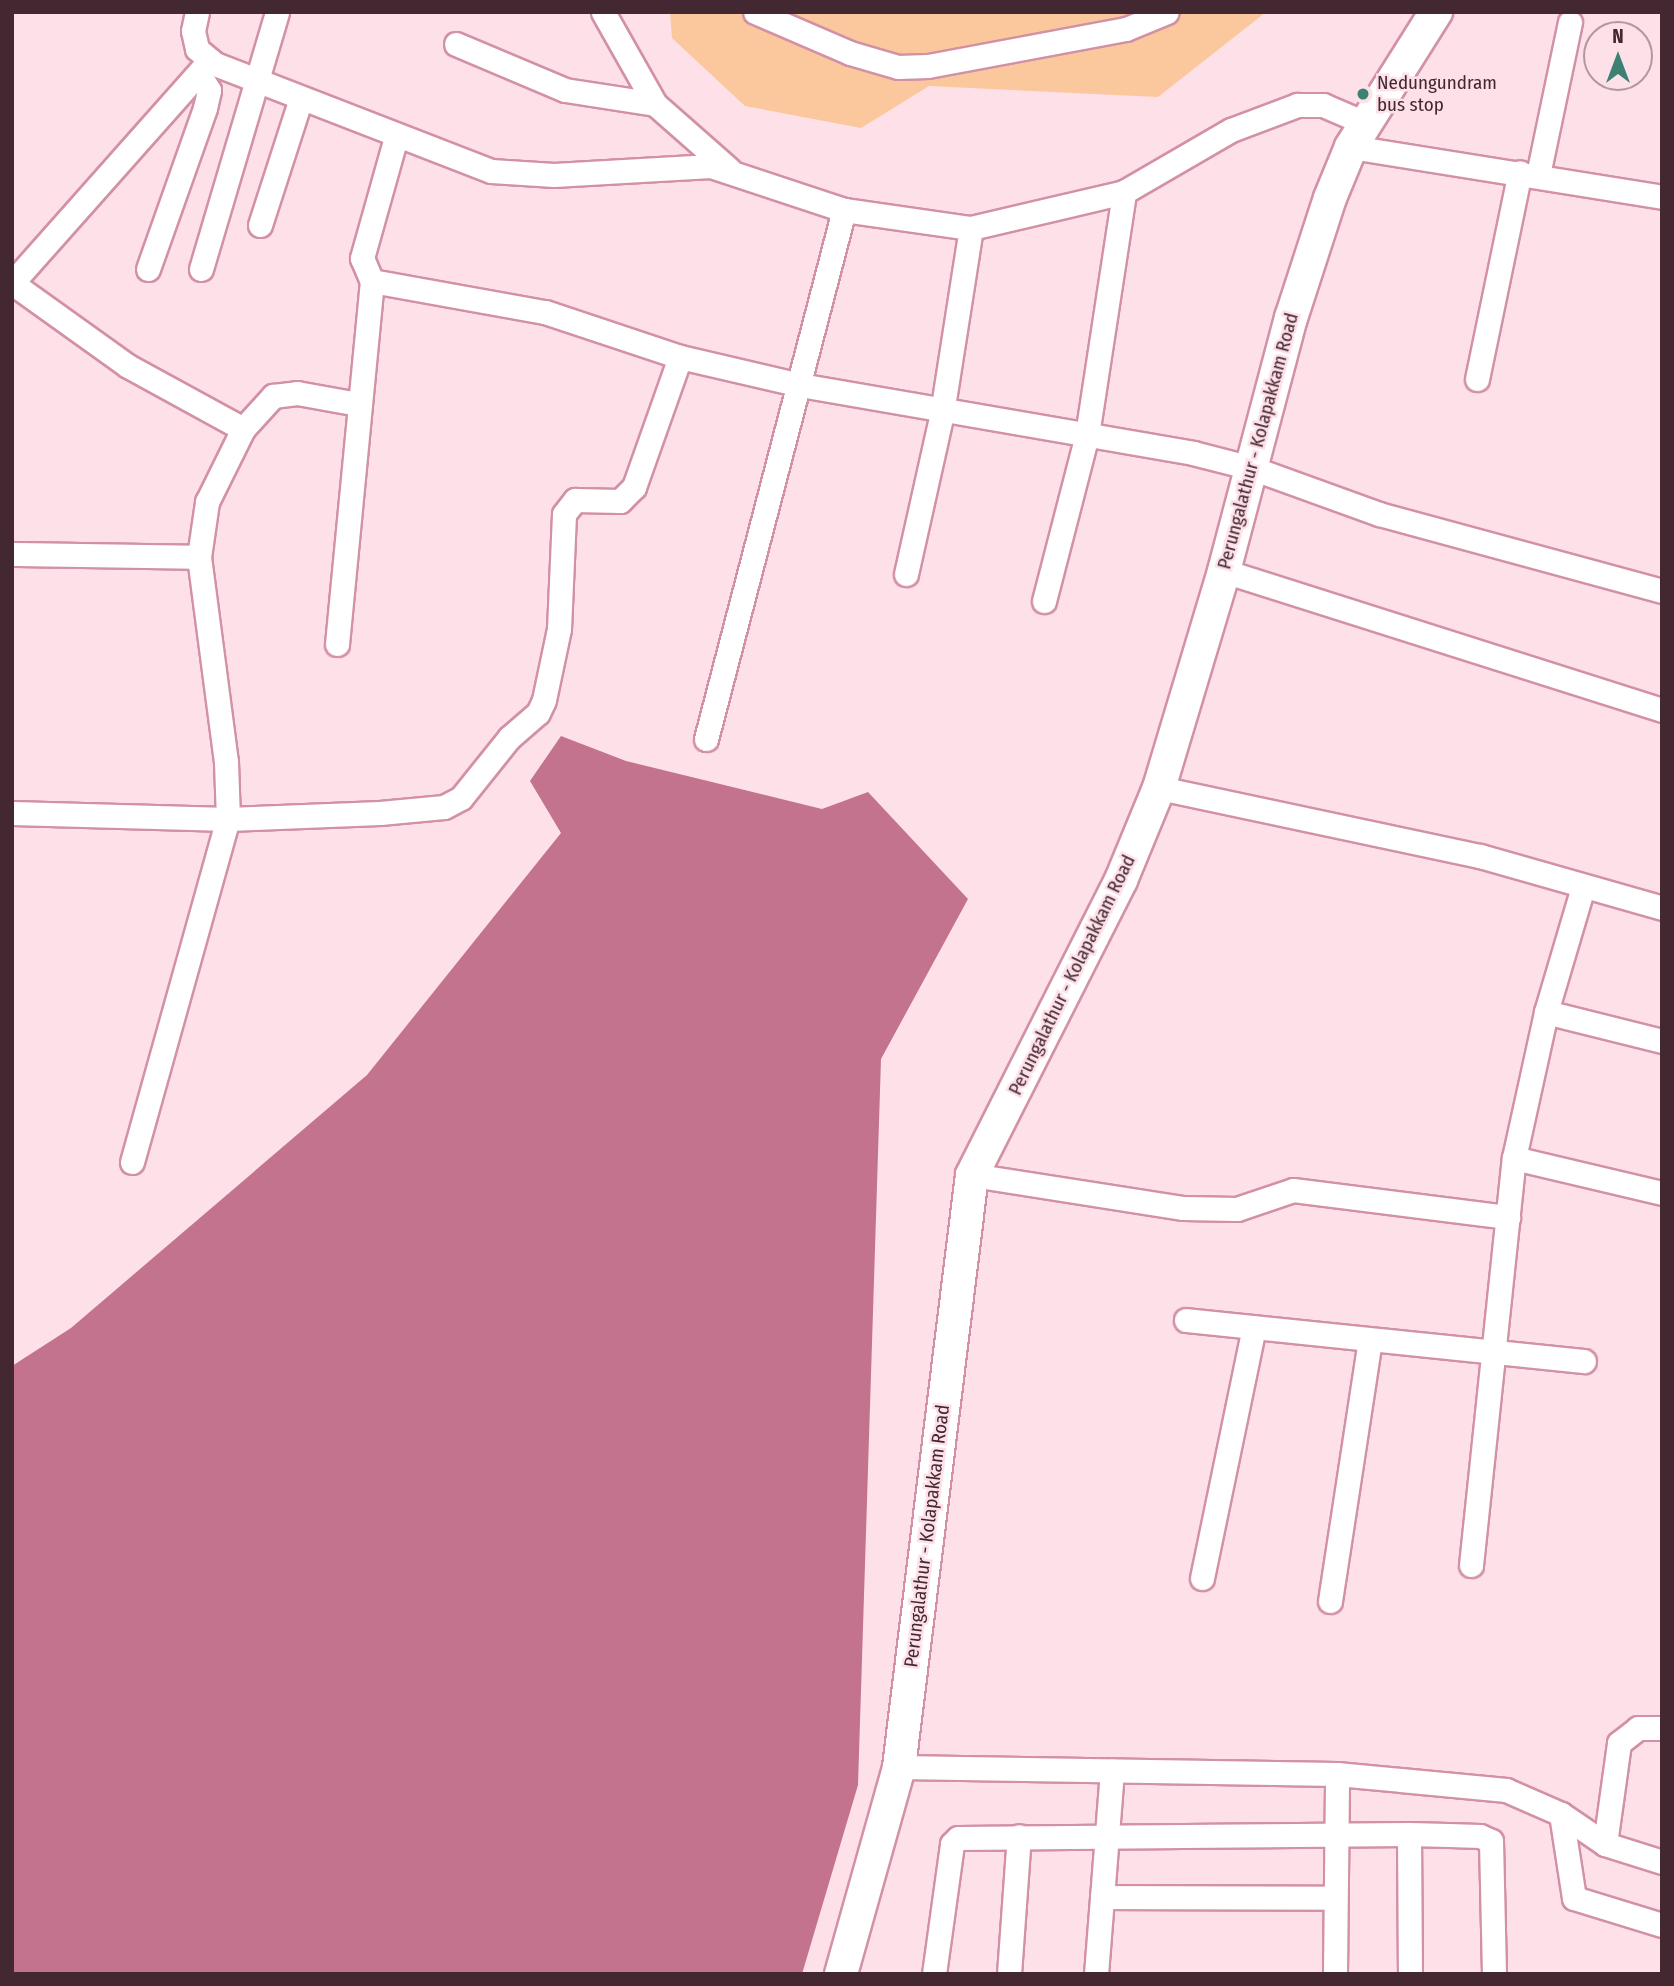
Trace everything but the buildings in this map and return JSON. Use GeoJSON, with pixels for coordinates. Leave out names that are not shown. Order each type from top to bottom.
{"type":"FeatureCollection","features":[{"type":"Feature","properties":{"kind":"main road","name":"Perungalathur - Kolapakkam Road"},"geometry":{"type":"LineString","coordinates":[[841,1974],[899,1767],[972,1175],[1121,880],[1159,788],[1224,571],[1291,318],[1359,135],[1436,12]]}},
{"type":"Feature","properties":{"kind":"street"},"geometry":{"type":"LineString","coordinates":[[148,269],[209,90],[205,67],[197,50],[193,31],[197,12]]}},
{"type":"Feature","properties":{"kind":"street"},"geometry":{"type":"LineString","coordinates":[[201,269],[259,82],[277,12]]}},
{"type":"Feature","properties":{"kind":"street"},"geometry":{"type":"LineString","coordinates":[[603,12],[655,104],[729,170]]}},
{"type":"Feature","properties":{"kind":"street"},"geometry":{"type":"LineString","coordinates":[[755,12],[850,53],[898,67],[928,66],[1126,29],[1167,12]]}},
{"type":"Feature","properties":{"kind":"street"},"geometry":{"type":"LineString","coordinates":[[1477,379],[1570,22]]}},
{"type":"Feature","properties":{"kind":"street"},"geometry":{"type":"LineString","coordinates":[[456,44],[565,90],[655,104]]}},
{"type":"Feature","properties":{"kind":"street"},"geometry":{"type":"LineString","coordinates":[[205,67],[259,82],[396,137],[491,171],[517,175],[686,166],[729,170],[844,210],[971,228],[1124,192],[1231,130],[1287,108],[1323,105],[1359,135],[1529,173],[1662,197]]}},
{"type":"Feature","properties":{"kind":"street"},"geometry":{"type":"LineString","coordinates":[[205,67],[12,284],[128,366],[243,429]]}},
{"type":"Feature","properties":{"kind":"street"},"geometry":{"type":"LineString","coordinates":[[260,225],[301,98]]}},
{"type":"Feature","properties":{"kind":"street"},"geometry":{"type":"LineString","coordinates":[[337,644],[358,404],[372,281],[362,258],[396,137]]}},
{"type":"Feature","properties":{"kind":"street"},"geometry":{"type":"LineString","coordinates":[[1044,601],[1087,435],[1124,192]]}},
{"type":"Feature","properties":{"kind":"street"},"geometry":{"type":"LineString","coordinates":[[706,739],[844,210]]}},
{"type":"Feature","properties":{"kind":"street"},"geometry":{"type":"LineString","coordinates":[[906,574],[942,413],[971,228]]}},
{"type":"Feature","properties":{"kind":"street"},"geometry":{"type":"LineString","coordinates":[[372,281],[545,312],[680,357],[800,386],[942,413],[1087,435],[1252,468],[1379,514],[1662,591]]}},
{"type":"Feature","properties":{"kind":"street"},"geometry":{"type":"LineString","coordinates":[[12,813],[228,819],[380,813],[444,807],[461,798],[509,738],[538,713],[544,700],[559,629],[564,514],[575,499],[620,501],[634,487],[680,357]]}},
{"type":"Feature","properties":{"kind":"street"},"geometry":{"type":"LineString","coordinates":[[132,1162],[228,819],[226,762],[199,557],[207,502],[243,429],[265,401],[283,393],[358,404]]}},
{"type":"Feature","properties":{"kind":"street"},"geometry":{"type":"LineString","coordinates":[[12,554],[199,557]]}},
{"type":"Feature","properties":{"kind":"street"},"geometry":{"type":"LineString","coordinates":[[1224,571],[1662,710]]}},
{"type":"Feature","properties":{"kind":"street"},"geometry":{"type":"LineString","coordinates":[[1159,788],[1480,856],[1662,908]]}},
{"type":"Feature","properties":{"kind":"street"},"geometry":{"type":"LineString","coordinates":[[1471,1565],[1490,1354],[1514,1158],[1546,1012],[1583,887]]}},
{"type":"Feature","properties":{"kind":"street"},"geometry":{"type":"LineString","coordinates":[[1546,1012],[1662,1041]]}},
{"type":"Feature","properties":{"kind":"street"},"geometry":{"type":"LineString","coordinates":[[1514,1158],[1662,1192]]}},
{"type":"Feature","properties":{"kind":"street"},"geometry":{"type":"LineString","coordinates":[[972,1175],[1182,1208],[1237,1209],[1293,1190],[1508,1216]]}},
{"type":"Feature","properties":{"kind":"street"},"geometry":{"type":"LineString","coordinates":[[1186,1320],[1490,1354],[1584,1361]]}},
{"type":"Feature","properties":{"kind":"street"},"geometry":{"type":"LineString","coordinates":[[1202,1578],[1254,1326]]}},
{"type":"Feature","properties":{"kind":"street"},"geometry":{"type":"LineString","coordinates":[[1330,1601],[1370,1340]]}},
{"type":"Feature","properties":{"kind":"street"},"geometry":{"type":"LineString","coordinates":[[1605,1844],[1619,1743],[1638,1728],[1662,1728]]}},
{"type":"Feature","properties":{"kind":"street"},"geometry":{"type":"LineString","coordinates":[[899,1767],[1337,1774],[1506,1790],[1561,1814],[1605,1844],[1662,1862]]}},
{"type":"Feature","properties":{"kind":"street"},"geometry":{"type":"LineString","coordinates":[[1096,1974],[1112,1771]]}},
{"type":"Feature","properties":{"kind":"street"},"geometry":{"type":"LineString","coordinates":[[1335,1974],[1337,1774]]}},
{"type":"Feature","properties":{"kind":"street"},"geometry":{"type":"LineString","coordinates":[[1561,1814],[1574,1898],[1662,1925]]}},
{"type":"Feature","properties":{"kind":"street"},"geometry":{"type":"LineString","coordinates":[[1409,1834],[1410,1974]]}},
{"type":"Feature","properties":{"kind":"street"},"geometry":{"type":"LineString","coordinates":[[934,1974],[952,1844],[958,1838],[1335,1838],[1409,1834],[1480,1836],[1490,1841],[1494,1974]]}},
{"type":"Feature","properties":{"kind":"street"},"geometry":{"type":"LineString","coordinates":[[1009,1974],[1019,1836]]}},
{"type":"Feature","properties":{"kind":"street"},"geometry":{"type":"LineString","coordinates":[[1102,1897],[1335,1898]]}},
{"type":"Feature","properties":{"kind":"shaded area"},"geometry":{"type":"Polygon","coordinates":[[[670,12],[1266,12],[1158,97],[929,86],[861,128],[745,106],[672,38],[670,12]]]}},
{"type":"Feature","properties":{"kind":"shaded area"},"geometry":{"type":"Polygon","coordinates":[[[561,736],[626,761],[822,809],[868,792],[968,899],[881,1059],[858,1785],[802,1974],[12,1974],[12,1366],[71,1328],[367,1075],[561,833],[530,781],[561,736]]]}},
{"type":"Feature","properties":{"kind":"place","name":"Nedungundram bus stop"},"geometry":{"type":"Point","coordinates":[1363,94]}}]}
